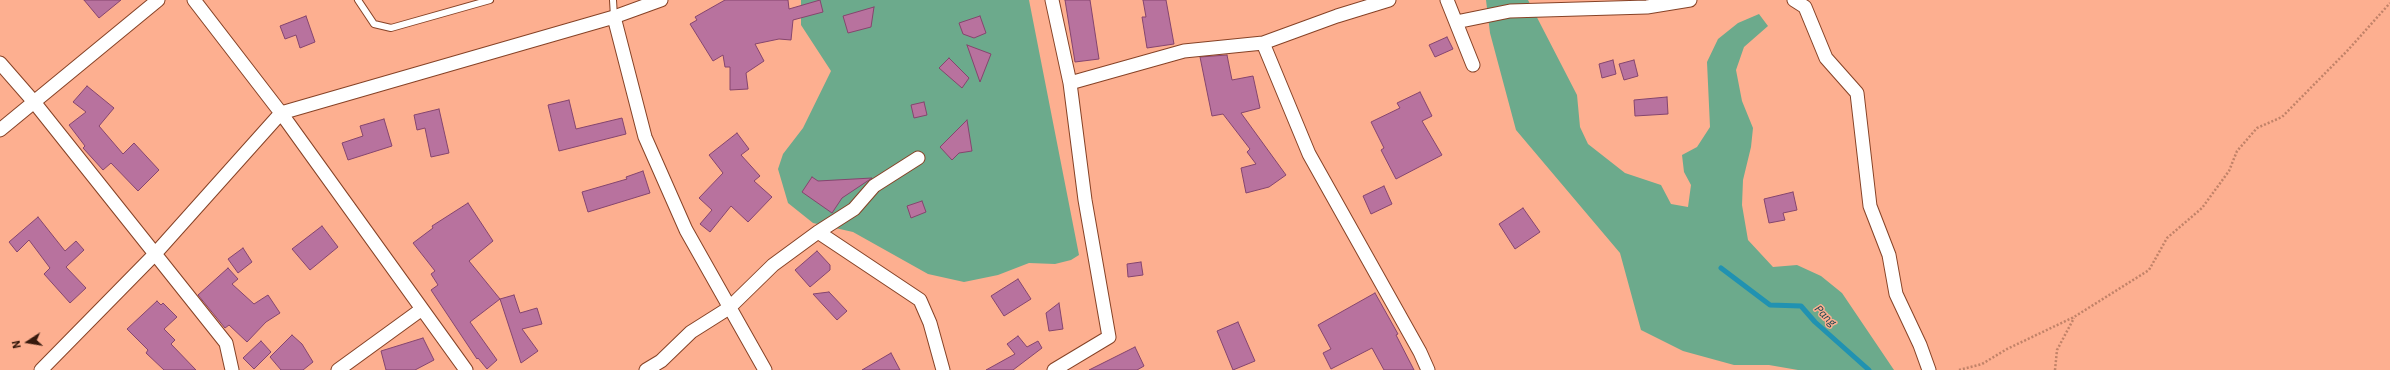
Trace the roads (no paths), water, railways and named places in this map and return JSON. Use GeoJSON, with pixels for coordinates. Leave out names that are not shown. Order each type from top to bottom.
{"type":"FeatureCollection","features":[{"type":"Feature","properties":{"kind":"street"},"geometry":{"type":"LineString","coordinates":[[0,130],[158,0]]}},
{"type":"Feature","properties":{"kind":"street"},"geometry":{"type":"LineString","coordinates":[[194,0],[281,113],[466,370]]}},
{"type":"Feature","properties":{"kind":"street"},"geometry":{"type":"LineString","coordinates":[[42,370],[154,255],[281,113],[614,17],[661,0]]}},
{"type":"Feature","properties":{"kind":"street"},"geometry":{"type":"LineString","coordinates":[[1052,0],[1070,83],[1085,200],[1109,337],[1054,370]]}},
{"type":"Feature","properties":{"kind":"street"},"geometry":{"type":"LineString","coordinates":[[1070,83],[1184,51],[1263,43],[1337,16],[1389,0]]}},
{"type":"Feature","properties":{"kind":"street"},"geometry":{"type":"LineString","coordinates":[[1447,0],[1473,65]]}},
{"type":"Feature","properties":{"kind":"street"},"geometry":{"type":"LineString","coordinates":[[1456,22],[1510,11],[1647,6],[1690,0]]}},
{"type":"Feature","properties":{"kind":"street"},"geometry":{"type":"LineString","coordinates":[[1794,0],[1805,7],[1826,58],[1857,93],[1870,206],[1889,256],[1896,294],[1920,345],[1928,370]]}},
{"type":"Feature","properties":{"kind":"street"},"geometry":{"type":"LineString","coordinates":[[614,17],[645,137],[686,230],[765,370]]}},
{"type":"Feature","properties":{"kind":"street"},"geometry":{"type":"LineString","coordinates":[[1263,43],[1309,154],[1420,352],[1428,370]]}},
{"type":"Feature","properties":{"kind":"street"},"geometry":{"type":"LineString","coordinates":[[0,63],[34,102],[154,255],[226,343],[232,370]]}},
{"type":"Feature","properties":{"kind":"street"},"geometry":{"type":"LineString","coordinates":[[646,370],[661,361],[691,332],[729,308],[773,265],[854,208],[874,186],[918,158]]}},
{"type":"Feature","properties":{"kind":"street"},"geometry":{"type":"LineString","coordinates":[[818,232],[920,300],[930,323],[943,370]]}},
{"type":"Feature","properties":{"kind":"street"},"geometry":{"type":"LineString","coordinates":[[338,370],[422,309]]}},
{"type":"Feature","properties":{"kind":"lane"},"geometry":{"type":"LineString","coordinates":[[358,0],[374,24],[391,28],[490,0]]}},
{"type":"Feature","properties":{"kind":"lane"},"geometry":{"type":"LineString","coordinates":[[613,0],[614,17]]}},
{"type":"Feature","properties":{"kind":"waterway","name":"Pang"},"geometry":{"type":"LineString","coordinates":[[1721,268],[1770,305],[1801,306],[1815,322],[1869,370]]}}]}
